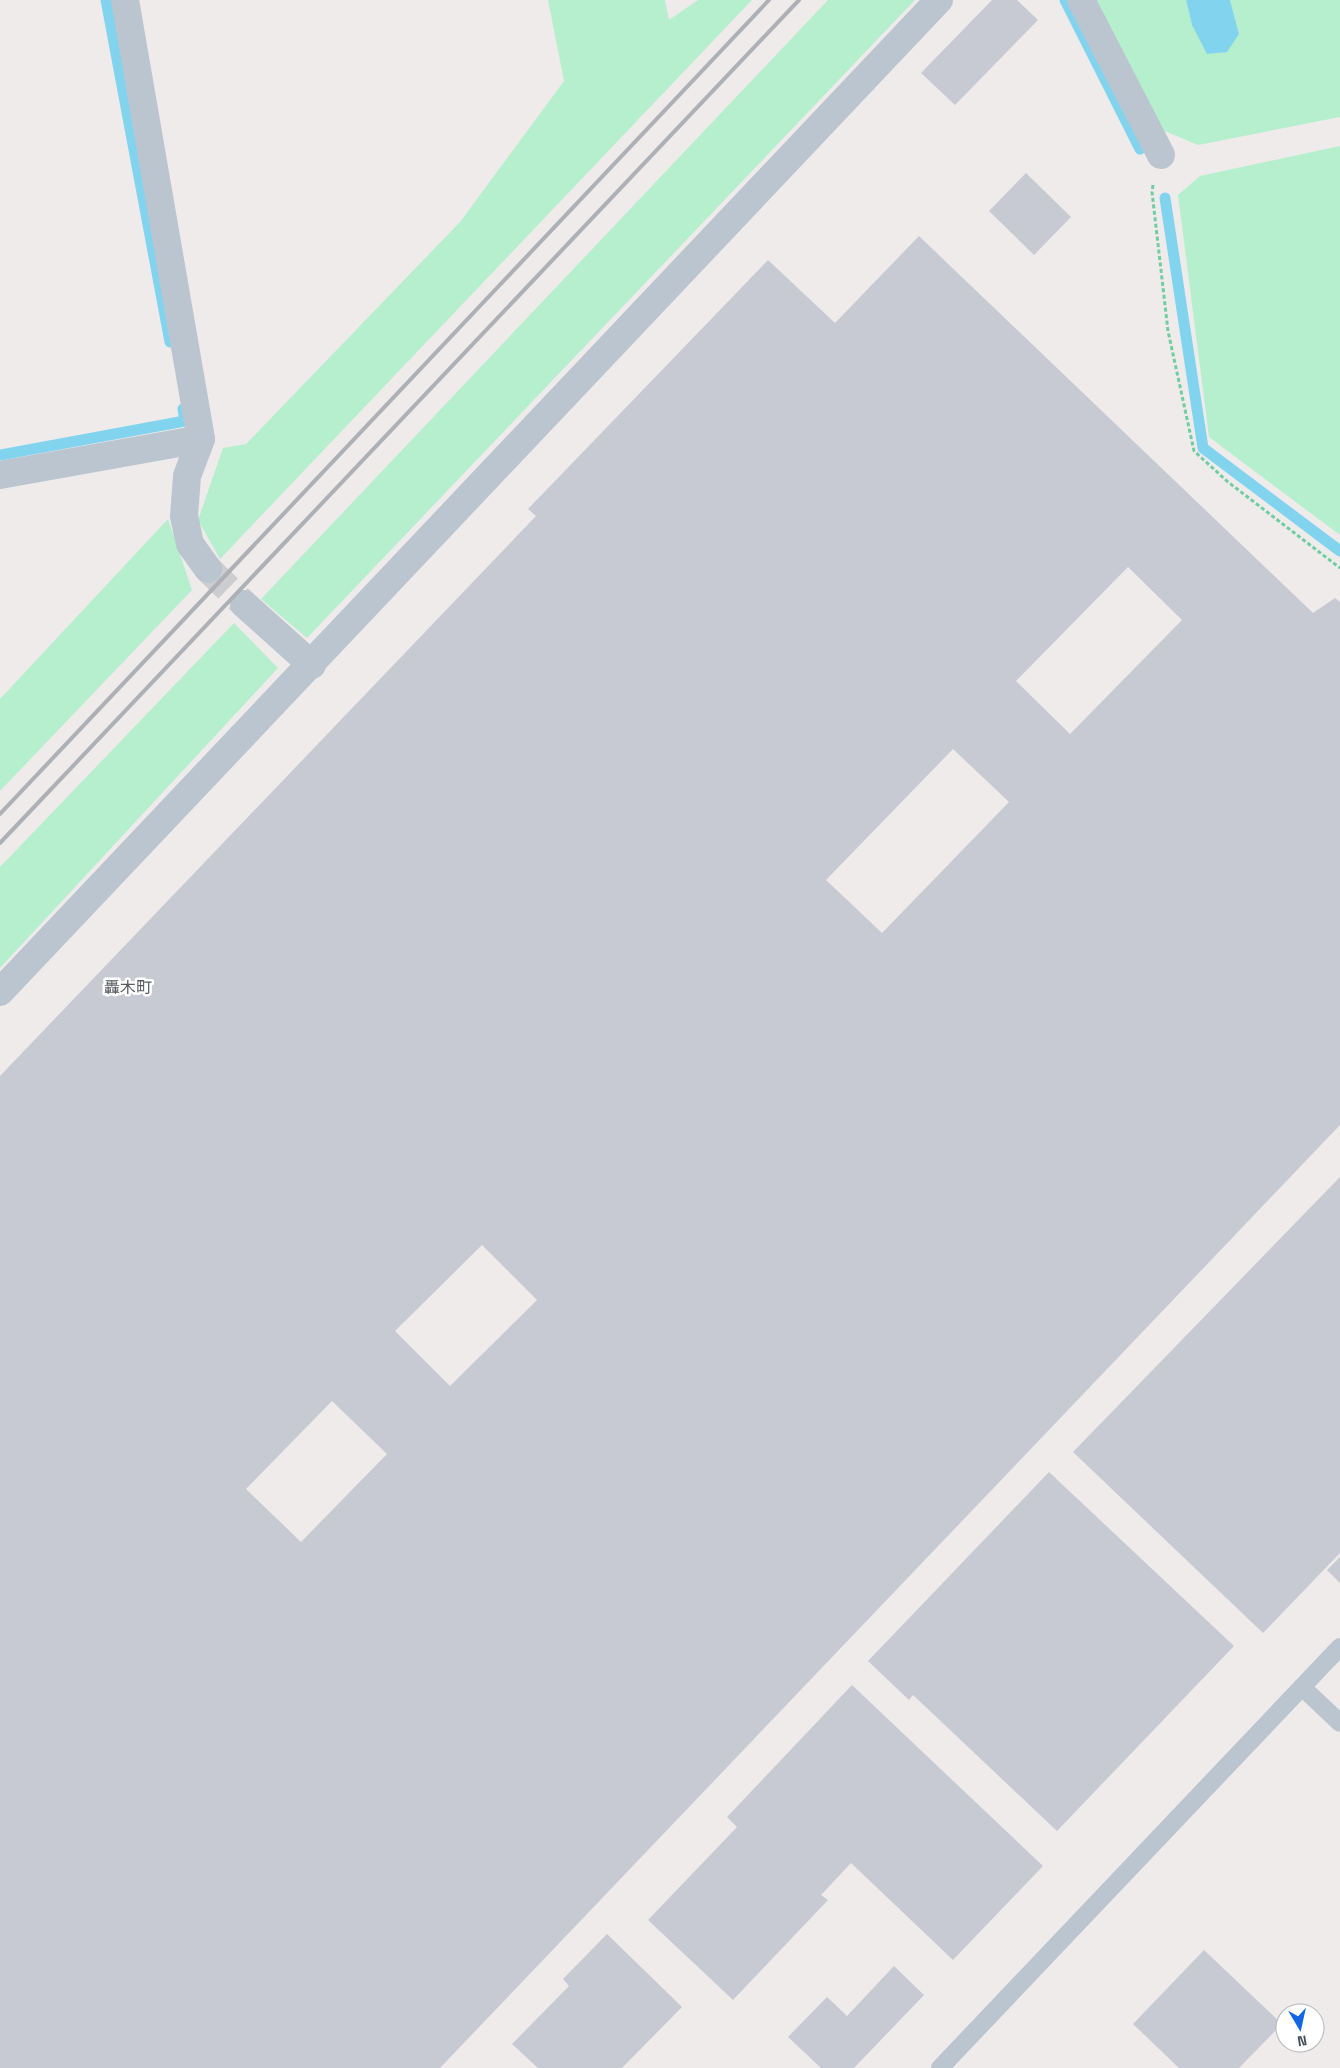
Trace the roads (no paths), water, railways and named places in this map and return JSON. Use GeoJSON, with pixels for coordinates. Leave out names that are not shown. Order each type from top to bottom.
{"type":"FeatureCollection","features":[{"type":"Feature","properties":{"kind":"street"},"geometry":{"type":"LineString","coordinates":[[125,0],[201,439],[187,476],[184,516],[190,544],[208,569]]}},
{"type":"Feature","properties":{"kind":"street"},"geometry":{"type":"LineString","coordinates":[[0,992],[312,665],[939,0]]}},
{"type":"Feature","properties":{"kind":"street"},"geometry":{"type":"LineString","coordinates":[[1081,0],[1161,155]]}},
{"type":"Feature","properties":{"kind":"street"},"geometry":{"type":"LineString","coordinates":[[0,475],[201,439]]}},
{"type":"Feature","properties":{"kind":"street"},"geometry":{"type":"LineString","coordinates":[[244,604],[312,665]]}},
{"type":"Feature","properties":{"kind":"lane"},"geometry":{"type":"LineString","coordinates":[[940,2068],[1340,1647]]}},
{"type":"Feature","properties":{"kind":"lane"},"geometry":{"type":"LineString","coordinates":[[1302,1687],[1340,1724]]}},
{"type":"Feature","properties":{"kind":"water"},"geometry":{"type":"Polygon","coordinates":[[[1186,0],[1230,0],[1239,34],[1227,52],[1207,54],[1192,25],[1186,0]]]}},
{"type":"Feature","properties":{"kind":"waterway"},"geometry":{"type":"LineString","coordinates":[[106,0],[170,342]]}},
{"type":"Feature","properties":{"kind":"waterway"},"geometry":{"type":"LineString","coordinates":[[1065,0],[1140,149]]}},
{"type":"Feature","properties":{"kind":"waterway"},"geometry":{"type":"LineString","coordinates":[[1165,198],[1203,448],[1340,551]]}},
{"type":"Feature","properties":{"kind":"waterway"},"geometry":{"type":"LineString","coordinates":[[0,455],[185,421],[183,409]]}},
{"type":"Feature","properties":{"kind":"tunnel"},"geometry":{"type":"LineString","coordinates":[[208,569],[244,604]]}},
{"type":"Feature","properties":{"kind":"railway"},"geometry":{"type":"LineString","coordinates":[[0,814],[769,0]]}},
{"type":"Feature","properties":{"kind":"railway"},"geometry":{"type":"LineString","coordinates":[[0,843],[799,0]]}},
{"type":"Feature","properties":{"kind":"district","name":"轟木町"},"geometry":{"type":"Point","coordinates":[128,987]}}]}
